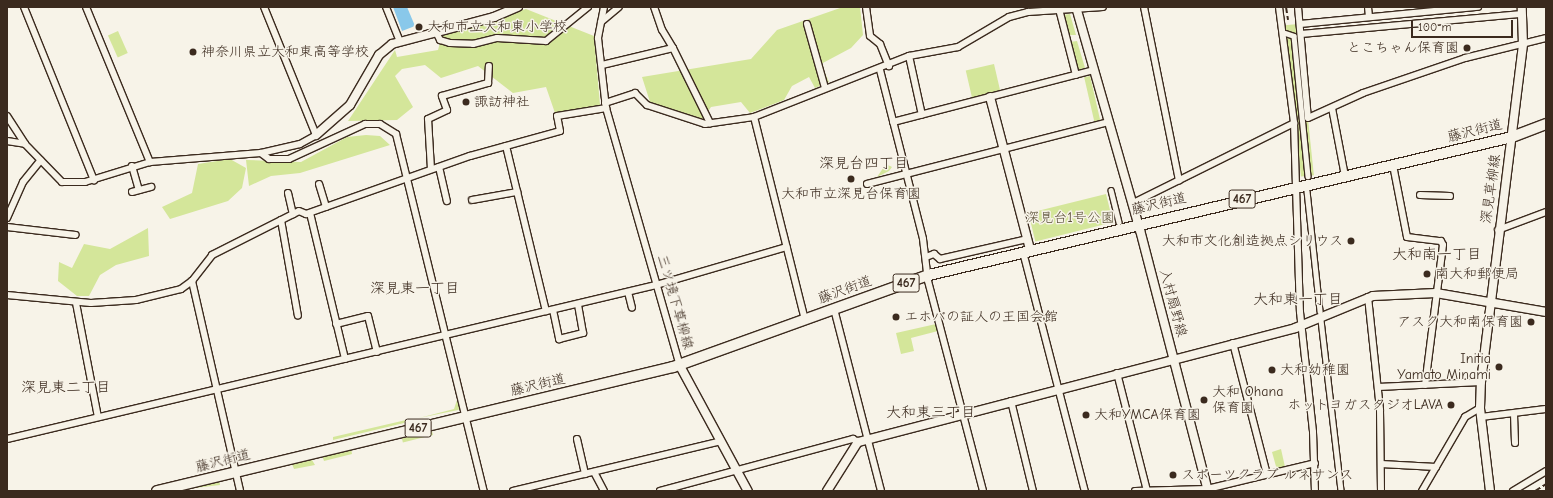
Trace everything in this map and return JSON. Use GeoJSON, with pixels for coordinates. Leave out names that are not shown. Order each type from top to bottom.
{"type":"FeatureCollection","features":[{"type":"Feature","properties":{"kind":"highway","name":"藤沢街道"},"geometry":{"type":"LineString","coordinates":[[157,491],[680,366],[929,275],[1138,223],[1302,189],[1345,176],[1512,137],[1546,124]]}},
{"type":"Feature","properties":{"kind":"street"},"geometry":{"type":"LineString","coordinates":[[24,7],[94,180]]}},
{"type":"Feature","properties":{"kind":"street"},"geometry":{"type":"LineString","coordinates":[[86,7],[150,162]]}},
{"type":"Feature","properties":{"kind":"street"},"geometry":{"type":"LineString","coordinates":[[264,7],[316,135]]}},
{"type":"Feature","properties":{"kind":"street"},"geometry":{"type":"LineString","coordinates":[[386,7],[400,41]]}},
{"type":"Feature","properties":{"kind":"street"},"geometry":{"type":"LineString","coordinates":[[7,116],[25,144],[62,182],[94,180],[132,166],[150,162],[261,153],[292,147],[316,135],[350,105],[379,55],[400,41],[436,34],[518,7]]}},
{"type":"Feature","properties":{"kind":"street"},"geometry":{"type":"LineString","coordinates":[[436,34],[440,40],[450,43],[473,44],[497,38],[546,41],[588,7]]}},
{"type":"Feature","properties":{"kind":"street","name":"三ツ境下草柳線"},"geometry":{"type":"LineString","coordinates":[[604,7],[598,38],[606,105],[680,366],[748,491]]}},
{"type":"Feature","properties":{"kind":"street"},"geometry":{"type":"LineString","coordinates":[[601,22],[619,7]]}},
{"type":"Feature","properties":{"kind":"street"},"geometry":{"type":"LineString","coordinates":[[654,7],[662,30],[673,48],[710,123]]}},
{"type":"Feature","properties":{"kind":"street"},"geometry":{"type":"LineString","coordinates":[[866,7],[865,22],[870,36],[880,44],[889,66]]}},
{"type":"Feature","properties":{"kind":"street"},"geometry":{"type":"LineString","coordinates":[[7,295],[76,303],[136,300],[181,289],[192,281],[212,255],[293,214],[310,213],[431,169],[560,131],[557,116],[606,105],[635,94],[647,105],[710,123],[754,117],[825,88],[880,70],[909,56],[958,47],[1009,17],[1059,9],[1103,7]]}},
{"type":"Feature","properties":{"kind":"street"},"geometry":{"type":"LineString","coordinates":[[1144,7],[1179,180]]}},
{"type":"Feature","properties":{"kind":"street"},"geometry":{"type":"LineString","coordinates":[[1279,7],[1302,189],[1320,311]]}},
{"type":"Feature","properties":{"kind":"street"},"geometry":{"type":"LineString","coordinates":[[1298,7],[1300,24],[1298,36],[1308,176]]}},
{"type":"Feature","properties":{"kind":"street"},"geometry":{"type":"LineString","coordinates":[[1368,7],[1369,17]]}},
{"type":"Feature","properties":{"kind":"street"},"geometry":{"type":"LineString","coordinates":[[1300,24],[1422,10],[1478,7]]}},
{"type":"Feature","properties":{"kind":"street","name":"入村扇野線"},"geometry":{"type":"LineString","coordinates":[[1077,8],[1133,203],[1207,490]]}},
{"type":"Feature","properties":{"kind":"street"},"geometry":{"type":"LineString","coordinates":[[1059,9],[1076,75]]}},
{"type":"Feature","properties":{"kind":"street"},"geometry":{"type":"LineString","coordinates":[[1285,33],[1298,36],[1522,11]]}},
{"type":"Feature","properties":{"kind":"street","name":"深見草柳線"},"geometry":{"type":"LineString","coordinates":[[1490,491],[1480,408],[1481,382],[1489,302],[1512,137],[1523,44],[1522,11]]}},
{"type":"Feature","properties":{"kind":"street"},"geometry":{"type":"LineString","coordinates":[[807,24],[825,88]]}},
{"type":"Feature","properties":{"kind":"street"},"geometry":{"type":"LineString","coordinates":[[1305,119],[1363,93],[1465,58],[1546,38]]}},
{"type":"Feature","properties":{"kind":"street"},"geometry":{"type":"LineString","coordinates":[[602,65],[673,48]]}},
{"type":"Feature","properties":{"kind":"street"},"geometry":{"type":"LineString","coordinates":[[909,56],[922,115]]}},
{"type":"Feature","properties":{"kind":"street"},"geometry":{"type":"LineString","coordinates":[[431,169],[428,119],[447,110],[442,96],[488,84],[489,66]]}},
{"type":"Feature","properties":{"kind":"street"},"geometry":{"type":"LineString","coordinates":[[880,70],[983,491]]}},
{"type":"Feature","properties":{"kind":"street"},"geometry":{"type":"LineString","coordinates":[[893,122],[1094,70]]}},
{"type":"Feature","properties":{"kind":"street"},"geometry":{"type":"LineString","coordinates":[[990,97],[1027,239],[1026,251],[1058,389],[1085,491]]}},
{"type":"Feature","properties":{"kind":"street"},"geometry":{"type":"LineString","coordinates":[[1332,108],[1345,176]]}},
{"type":"Feature","properties":{"kind":"street"},"geometry":{"type":"LineString","coordinates":[[754,117],[805,320]]}},
{"type":"Feature","properties":{"kind":"street"},"geometry":{"type":"LineString","coordinates":[[867,184],[1109,122]]}},
{"type":"Feature","properties":{"kind":"street"},"geometry":{"type":"LineString","coordinates":[[261,153],[269,159],[289,160],[365,124],[380,124],[400,142],[484,491]]}},
{"type":"Feature","properties":{"kind":"street"},"geometry":{"type":"LineString","coordinates":[[1133,203],[1294,124]]}},
{"type":"Feature","properties":{"kind":"street"},"geometry":{"type":"LineString","coordinates":[[7,140],[25,144]]}},
{"type":"Feature","properties":{"kind":"street"},"geometry":{"type":"LineString","coordinates":[[506,146],[546,311]]}},
{"type":"Feature","properties":{"kind":"street"},"geometry":{"type":"LineString","coordinates":[[7,218],[23,182],[41,160]]}},
{"type":"Feature","properties":{"kind":"street"},"geometry":{"type":"LineString","coordinates":[[1393,165],[1407,237],[1441,241],[1443,245],[1425,385]]}},
{"type":"Feature","properties":{"kind":"street"},"geometry":{"type":"LineString","coordinates":[[132,166],[139,190]]}},
{"type":"Feature","properties":{"kind":"street"},"geometry":{"type":"LineString","coordinates":[[438,167],[447,201]]}},
{"type":"Feature","properties":{"kind":"street"},"geometry":{"type":"LineString","coordinates":[[319,184],[326,207]]}},
{"type":"Feature","properties":{"kind":"street"},"geometry":{"type":"LineString","coordinates":[[132,192],[151,187]]}},
{"type":"Feature","properties":{"kind":"street"},"geometry":{"type":"LineString","coordinates":[[1302,189],[1301,326],[1315,462],[1315,491]]}},
{"type":"Feature","properties":{"kind":"street"},"geometry":{"type":"LineString","coordinates":[[1111,190],[1119,222]]}},
{"type":"Feature","properties":{"kind":"street"},"geometry":{"type":"LineString","coordinates":[[472,200],[517,192]]}},
{"type":"Feature","properties":{"kind":"street"},"geometry":{"type":"LineString","coordinates":[[288,193],[293,214]]}},
{"type":"Feature","properties":{"kind":"street"},"geometry":{"type":"LineString","coordinates":[[1420,195],[1450,196]]}},
{"type":"Feature","properties":{"kind":"street"},"geometry":{"type":"LineString","coordinates":[[1498,230],[1546,212]]}},
{"type":"Feature","properties":{"kind":"street"},"geometry":{"type":"LineString","coordinates":[[310,213],[345,359]]}},
{"type":"Feature","properties":{"kind":"street"},"geometry":{"type":"LineString","coordinates":[[281,220],[298,316]]}},
{"type":"Feature","properties":{"kind":"street"},"geometry":{"type":"LineString","coordinates":[[7,227],[76,235]]}},
{"type":"Feature","properties":{"kind":"street"},"geometry":{"type":"LineString","coordinates":[[926,256],[934,254],[940,259],[1027,239]]}},
{"type":"Feature","properties":{"kind":"street"},"geometry":{"type":"LineString","coordinates":[[7,439],[628,292],[787,247]]}},
{"type":"Feature","properties":{"kind":"street"},"geometry":{"type":"LineString","coordinates":[[192,281],[234,472],[240,491]]}},
{"type":"Feature","properties":{"kind":"street"},"geometry":{"type":"LineString","coordinates":[[628,292],[632,308]]}},
{"type":"Feature","properties":{"kind":"street"},"geometry":{"type":"LineString","coordinates":[[827,491],[858,442],[1301,326],[1368,297],[1402,292],[1436,293],[1546,312]]}},
{"type":"Feature","properties":{"kind":"street"},"geometry":{"type":"LineString","coordinates":[[1368,297],[1378,387],[1381,491]]}},
{"type":"Feature","properties":{"kind":"street"},"geometry":{"type":"LineString","coordinates":[[76,303],[98,417]]}},
{"type":"Feature","properties":{"kind":"street"},"geometry":{"type":"LineString","coordinates":[[553,310],[559,339],[584,333],[578,304]]}},
{"type":"Feature","properties":{"kind":"street"},"geometry":{"type":"LineString","coordinates":[[834,309],[881,491]]}},
{"type":"Feature","properties":{"kind":"street"},"geometry":{"type":"LineString","coordinates":[[336,324],[368,316],[377,352]]}},
{"type":"Feature","properties":{"kind":"street"},"geometry":{"type":"LineString","coordinates":[[1321,320],[1341,491]]}},
{"type":"Feature","properties":{"kind":"street"},"geometry":{"type":"LineString","coordinates":[[1233,344],[1267,474]]}},
{"type":"Feature","properties":{"kind":"street"},"geometry":{"type":"LineString","coordinates":[[1117,373],[1147,491]]}},
{"type":"Feature","properties":{"kind":"street"},"geometry":{"type":"LineString","coordinates":[[1378,387],[1481,382]]}},
{"type":"Feature","properties":{"kind":"street"},"geometry":{"type":"LineString","coordinates":[[1011,401],[1033,491]]}},
{"type":"Feature","properties":{"kind":"street"},"geometry":{"type":"LineString","coordinates":[[1422,491],[1465,417],[1480,408]]}},
{"type":"Feature","properties":{"kind":"street"},"geometry":{"type":"LineString","coordinates":[[1481,417],[1546,409]]}},
{"type":"Feature","properties":{"kind":"street"},"geometry":{"type":"LineString","coordinates":[[1514,414],[1515,443]]}},
{"type":"Feature","properties":{"kind":"street"},"geometry":{"type":"LineString","coordinates":[[577,439],[584,474]]}},
{"type":"Feature","properties":{"kind":"street"},"geometry":{"type":"LineString","coordinates":[[660,491],[853,439],[858,442]]}},
{"type":"Feature","properties":{"kind":"street"},"geometry":{"type":"LineString","coordinates":[[513,491],[721,441]]}},
{"type":"Feature","properties":{"kind":"street"},"geometry":{"type":"LineString","coordinates":[[1135,491],[1207,490],[1315,462]]}},
{"type":"Feature","properties":{"kind":"street"},"geometry":{"type":"LineString","coordinates":[[1381,464],[1436,467]]}},
{"type":"Feature","properties":{"kind":"street"},"geometry":{"type":"LineString","coordinates":[[1513,491],[1546,471]]}},
{"type":"Feature","properties":{"kind":"street"},"geometry":{"type":"LineString","coordinates":[[594,472],[604,491]]}},
{"type":"Feature","properties":{"kind":"green space"},"geometry":{"type":"Polygon","coordinates":[[[843,7],[860,7],[863,35],[851,48],[821,64],[829,82],[815,88],[809,77],[792,86],[784,100],[750,113],[741,102],[711,107],[703,119],[650,102],[642,77],[751,59],[777,30],[843,7]]]}},
{"type":"Feature","properties":{"kind":"green space"},"geometry":{"type":"Polygon","coordinates":[[[526,9],[594,36],[600,105],[555,113],[546,87],[513,93],[478,66],[441,78],[425,65],[402,69],[395,76],[413,107],[397,120],[348,121],[395,50],[397,57],[438,50],[442,35],[526,9]]]}},
{"type":"Feature","properties":{"kind":"green space"},"geometry":{"type":"Polygon","coordinates":[[[1070,14],[1076,35],[1068,35],[1063,15],[1070,14]]]}},
{"type":"Feature","properties":{"kind":"green space"},"geometry":{"type":"Polygon","coordinates":[[[1298,24],[1314,175],[1301,177],[1285,25],[1298,24]]]}},
{"type":"Feature","properties":{"kind":"green space"},"geometry":{"type":"Polygon","coordinates":[[[118,31],[128,53],[118,57],[108,35],[118,31]]]}},
{"type":"Feature","properties":{"kind":"green space"},"geometry":{"type":"Polygon","coordinates":[[[1077,41],[1085,68],[1077,70],[1070,42],[1077,41]]]}},
{"type":"Feature","properties":{"kind":"green space"},"geometry":{"type":"Polygon","coordinates":[[[994,64],[1000,91],[972,98],[966,71],[994,64]]]}},
{"type":"Feature","properties":{"kind":"green space"},"geometry":{"type":"Polygon","coordinates":[[[1090,76],[1101,122],[1095,123],[1084,77],[1090,76]]]}},
{"type":"Feature","properties":{"kind":"green space"},"geometry":{"type":"Polygon","coordinates":[[[366,135],[380,136],[390,145],[300,173],[271,176],[249,186],[246,160],[301,162],[347,137],[366,135]]]}},
{"type":"Feature","properties":{"kind":"green space"},"geometry":{"type":"Polygon","coordinates":[[[230,159],[246,168],[242,188],[228,201],[170,219],[162,207],[192,193],[198,164],[230,159]]]}},
{"type":"Feature","properties":{"kind":"green space"},"geometry":{"type":"Polygon","coordinates":[[[886,164],[892,167],[889,171],[877,177],[886,164]]]}},
{"type":"Feature","properties":{"kind":"green space","name":"深見台1号公園"},"geometry":{"type":"Polygon","coordinates":[[[1106,194],[1113,222],[1035,241],[1028,213],[1106,194]]]}},
{"type":"Feature","properties":{"kind":"green space"},"geometry":{"type":"Polygon","coordinates":[[[148,228],[149,256],[116,265],[100,275],[89,296],[77,296],[58,281],[59,262],[72,268],[84,244],[110,249],[148,228]]]}},
{"type":"Feature","properties":{"kind":"green space"},"geometry":{"type":"Polygon","coordinates":[[[936,324],[938,331],[911,338],[914,351],[901,354],[896,333],[936,324]]]}},
{"type":"Feature","properties":{"kind":"green space"},"geometry":{"type":"Polygon","coordinates":[[[458,397],[461,407],[458,410],[419,418],[454,409],[458,397]]]}},
{"type":"Feature","properties":{"kind":"green space"},"geometry":{"type":"Polygon","coordinates":[[[406,420],[404,423],[333,440],[333,437],[406,420]]]}},
{"type":"Feature","properties":{"kind":"green space"},"geometry":{"type":"Polygon","coordinates":[[[432,431],[433,435],[403,442],[402,438],[432,431]]]}},
{"type":"Feature","properties":{"kind":"green space"},"geometry":{"type":"Polygon","coordinates":[[[351,449],[352,454],[324,461],[322,455],[351,449]]]}},
{"type":"Feature","properties":{"kind":"green space"},"geometry":{"type":"Polygon","coordinates":[[[1281,449],[1285,467],[1277,470],[1272,452],[1281,449]]]}},
{"type":"Feature","properties":{"kind":"green space"},"geometry":{"type":"Polygon","coordinates":[[[312,460],[315,465],[294,469],[292,464],[312,460]]]}},
{"type":"Feature","properties":{"kind":"green space"},"geometry":{"type":"Polygon","coordinates":[[[219,479],[220,485],[170,491],[219,479]]]}},
{"type":"Feature","properties":{"kind":"water"},"geometry":{"type":"Polygon","coordinates":[[[393,7],[407,7],[415,26],[402,31],[393,7]]]}},
{"type":"Feature","properties":{"kind":"railway"},"geometry":{"type":"LineString","coordinates":[[1286,7],[1288,20]]}},
{"type":"Feature","properties":{"kind":"railway"},"geometry":{"type":"LineString","coordinates":[[1535,491],[1546,484]]}},
{"type":"Feature","properties":{"kind":"place","name":"大和市立大和東小学校"},"geometry":{"type":"Point","coordinates":[419,27]}},
{"type":"Feature","properties":{"kind":"place","name":"とこちゃん保育園"},"geometry":{"type":"Point","coordinates":[1467,48]}},
{"type":"Feature","properties":{"kind":"place","name":"神奈川県立大和東高等学校"},"geometry":{"type":"Point","coordinates":[193,52]}},
{"type":"Feature","properties":{"kind":"place","name":"諏訪神社"},"geometry":{"type":"Point","coordinates":[466,102]}},
{"type":"Feature","properties":{"kind":"place","name":"大和市立深見台保育園"},"geometry":{"type":"Point","coordinates":[851,179]}},
{"type":"Feature","properties":{"kind":"place","name":"大和市文化創造拠点シリウス"},"geometry":{"type":"Point","coordinates":[1351,241]}},
{"type":"Feature","properties":{"kind":"place","name":"南大和郵便局"},"geometry":{"type":"Point","coordinates":[1427,274]}},
{"type":"Feature","properties":{"kind":"place","name":"エホバの証人の王国会館"},"geometry":{"type":"Point","coordinates":[896,317]}},
{"type":"Feature","properties":{"kind":"place","name":"アスク大和南保育園"},"geometry":{"type":"Point","coordinates":[1531,322]}},
{"type":"Feature","properties":{"kind":"place","name":"Initia Yamato Minami"},"geometry":{"type":"Point","coordinates":[1499,367]}},
{"type":"Feature","properties":{"kind":"place","name":"大和幼稚園"},"geometry":{"type":"Point","coordinates":[1272,370]}},
{"type":"Feature","properties":{"kind":"place","name":"大和 Ohana 保育園"},"geometry":{"type":"Point","coordinates":[1204,400]}},
{"type":"Feature","properties":{"kind":"place","name":"ホットヨガスタジオLAVA"},"geometry":{"type":"Point","coordinates":[1451,405]}},
{"type":"Feature","properties":{"kind":"place","name":"大和YMCA保育園"},"geometry":{"type":"Point","coordinates":[1086,415]}},
{"type":"Feature","properties":{"kind":"place","name":"スポーツクラブ ルネサンス"},"geometry":{"type":"Point","coordinates":[1173,475]}},
{"type":"Feature","properties":{"kind":"district","name":"深見台四丁目"},"geometry":{"type":"Point","coordinates":[864,164]}},
{"type":"Feature","properties":{"kind":"district","name":"大和南一丁目"},"geometry":{"type":"Point","coordinates":[1437,255]}},
{"type":"Feature","properties":{"kind":"district","name":"深見東一丁目"},"geometry":{"type":"Point","coordinates":[415,289]}},
{"type":"Feature","properties":{"kind":"district","name":"大和東一丁目"},"geometry":{"type":"Point","coordinates":[1298,300]}},
{"type":"Feature","properties":{"kind":"district","name":"深見東二丁目"},"geometry":{"type":"Point","coordinates":[66,388]}},
{"type":"Feature","properties":{"kind":"district","name":"大和東三丁目"},"geometry":{"type":"Point","coordinates":[931,413]}}]}
